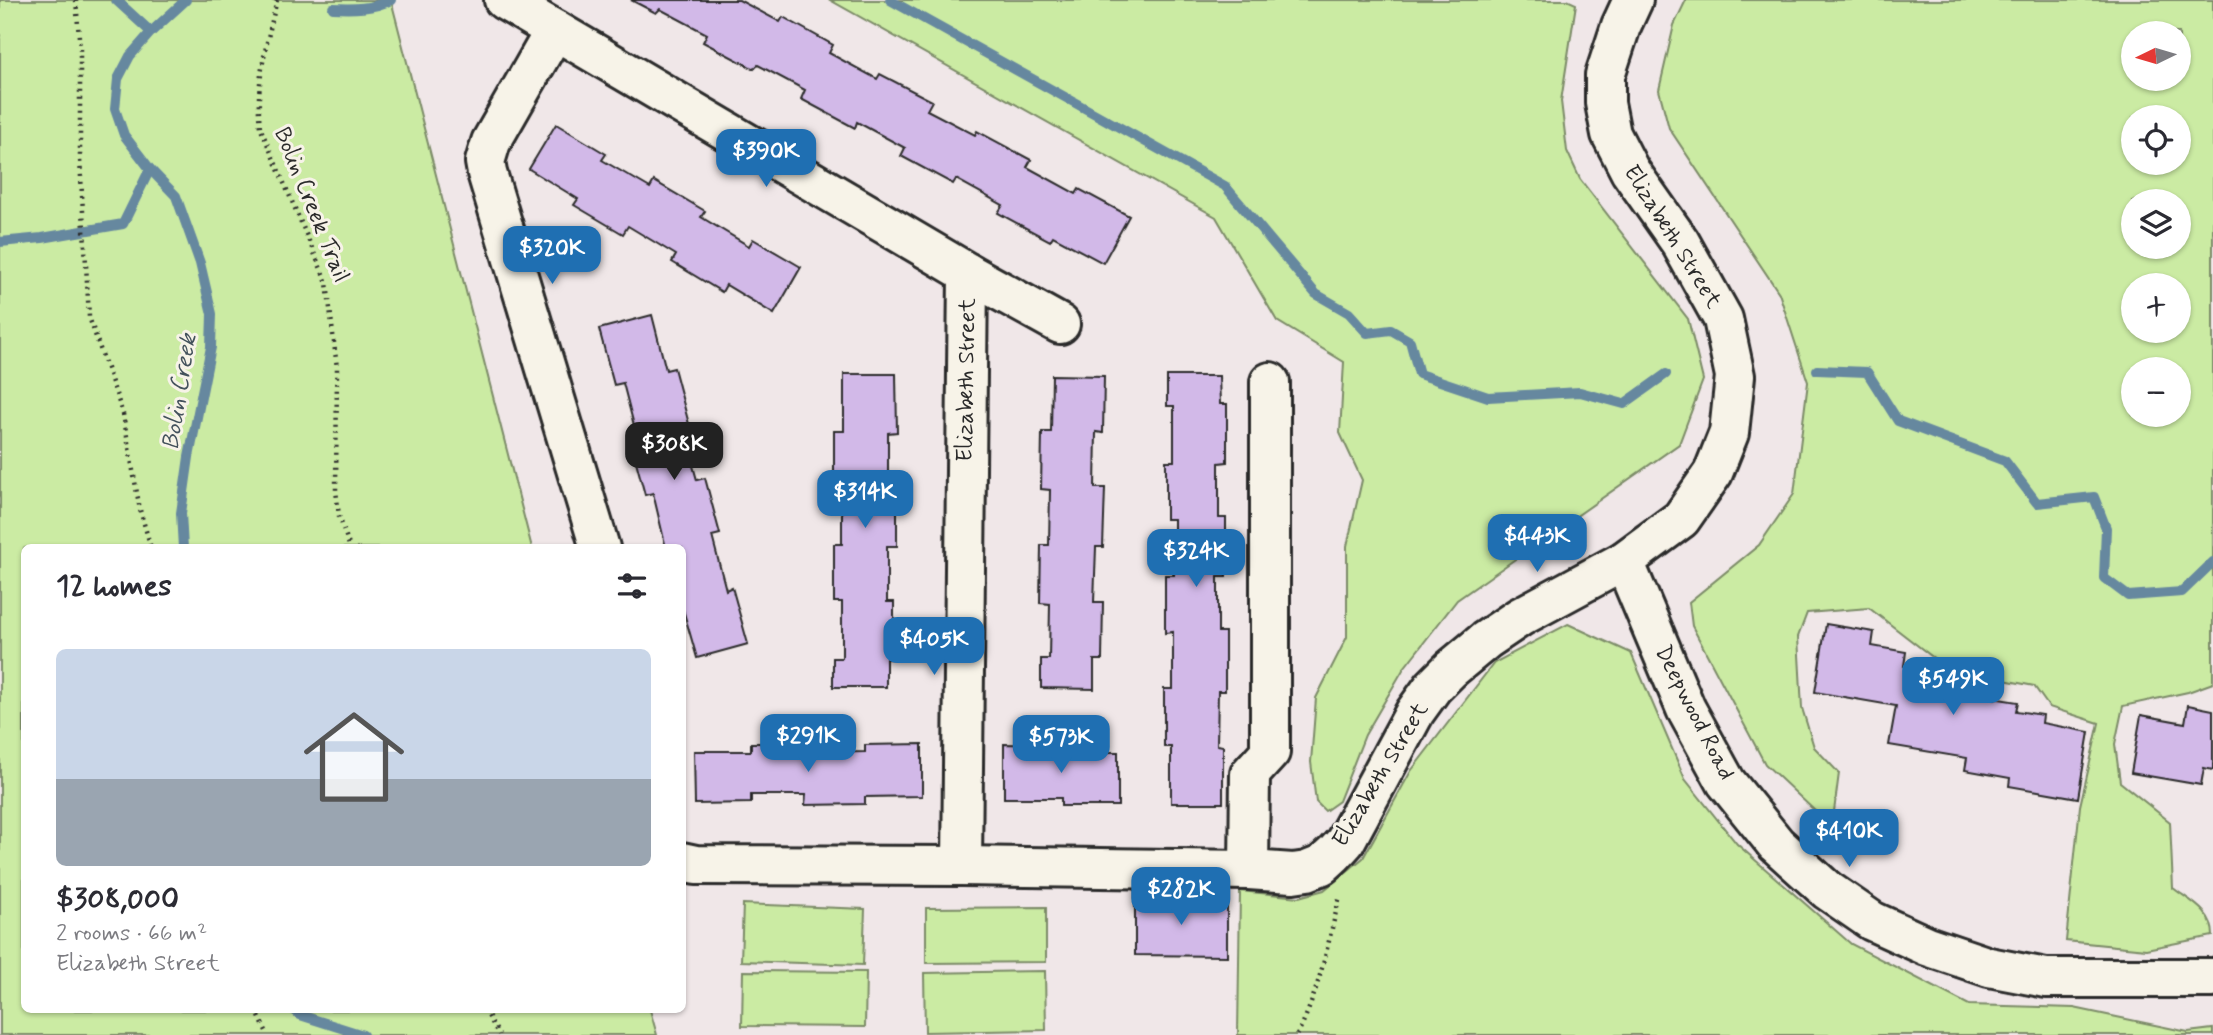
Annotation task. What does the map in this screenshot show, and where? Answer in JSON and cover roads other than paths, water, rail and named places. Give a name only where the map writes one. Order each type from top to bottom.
[{"type":"street","name":"Elizabeth Street","points":[[504,0],[968,273],[1060,324]]},
{"type":"street","name":"Elizabeth Street","points":[[686,863],[1249,870],[1293,873],[1307,871],[1322,864],[1345,842],[1415,712],[1433,687],[1486,640],[1520,617],[1624,561],[1681,519],[1713,473],[1729,433],[1735,376],[1723,319],[1680,242],[1630,171],[1611,134],[1605,103],[1605,75],[1621,26],[1633,0]]},
{"type":"street","points":[[555,30],[491,142],[485,162],[599,544]]},
{"type":"street","name":"Elizabeth Street","points":[[962,866],[968,273]]},
{"type":"street","points":[[1249,870],[1250,774],[1270,752],[1270,382]]},
{"type":"street","name":"Deepwood Road","points":[[1624,561],[1686,709],[1726,782],[1776,844],[1827,890],[1872,921],[1927,946],[1989,968],[2046,978],[2213,978]]},
{"type":"waterway","points":[[116,0],[151,32]]},
{"type":"waterway","name":"Bolin Creek","points":[[183,544],[181,513],[211,347],[212,314],[200,263],[176,196],[150,169],[124,135],[115,109],[118,79],[130,56],[151,32],[186,0]]},
{"type":"waterway","points":[[333,8],[370,7],[391,0]]},
{"type":"waterway","points":[[890,0],[1225,186],[1316,294],[1349,313],[1367,333],[1391,330],[1410,341],[1419,374],[1488,397],[1580,392],[1624,404],[1666,374]]},
{"type":"waterway","points":[[0,242],[42,238],[123,224],[150,169]]},
{"type":"waterway","points":[[1817,370],[1867,372],[1898,421],[2005,461],[2037,503],[2094,497],[2106,528],[2104,578],[2128,596],[2182,592],[2213,562]]},
{"type":"waterway","name":"Bolin Creek","points":[[298,1013],[363,1035]]}]
